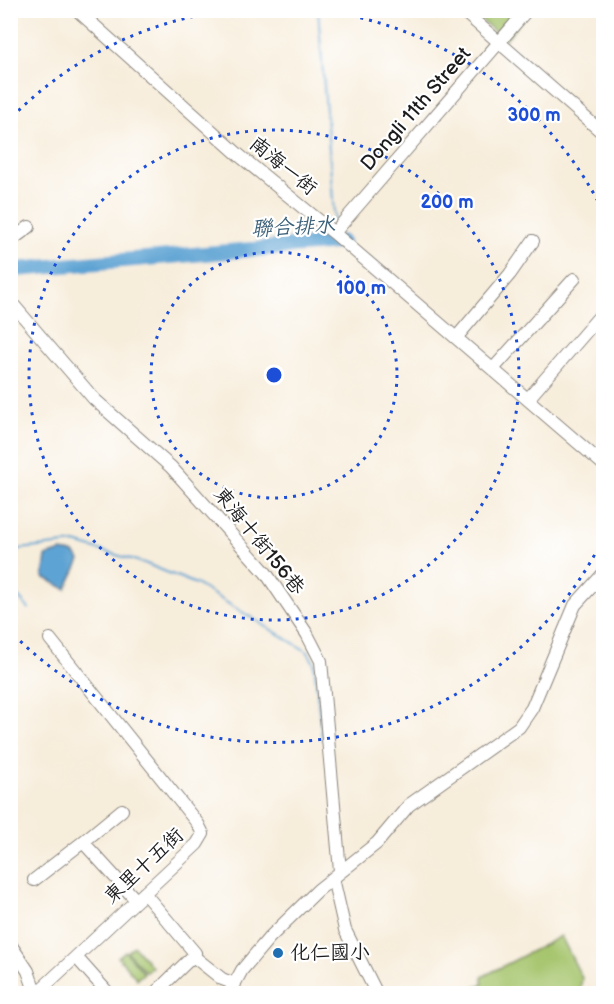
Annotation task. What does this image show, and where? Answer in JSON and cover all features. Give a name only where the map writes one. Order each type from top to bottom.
[{"type":"street","name":"南海一街","points":[[77,10],[240,156],[334,233],[603,465]]},
{"type":"street","points":[[462,10],[603,134]]},
{"type":"street","name":"Dongli 11th Street","points":[[334,233],[527,10]]},
{"type":"street","points":[[10,241],[29,227]]},
{"type":"street","points":[[456,338],[510,274],[533,241]]},
{"type":"street","points":[[493,369],[574,279]]},
{"type":"street","name":"東海十街156巷","points":[[10,301],[94,399],[171,467],[203,502],[266,573],[307,634],[321,661],[337,874],[345,930],[377,993]]},
{"type":"street","points":[[528,399],[603,311]]},
{"type":"street","points":[[193,956],[232,989],[242,970],[269,938],[337,874],[358,860],[376,843],[409,805],[519,727],[532,708],[575,605],[603,573]]},
{"type":"street","name":"東里十五街","points":[[36,993],[197,844],[203,834],[50,639]]},
{"type":"street","points":[[34,880],[122,810]]},
{"type":"street","points":[[83,842],[195,953],[154,993]]},
{"type":"street","points":[[10,944],[28,971],[36,993]]},
{"type":"street","points":[[76,957],[110,993]]},
{"type":"green space","points":[[470,11],[529,11],[505,40]]},
{"type":"green space","points":[[561,936],[582,978],[580,993],[463,993],[483,984],[482,977]]},
{"type":"green space","points":[[134,946],[152,967],[146,972],[127,952]]},
{"type":"green space","points":[[125,951],[144,973],[137,979],[118,957]]},
{"type":"water","points":[[61,551],[74,553],[80,560],[66,589],[43,577],[46,556]]},
{"type":"waterway","points":[[318,10],[335,226]]},
{"type":"waterway","name":"聯合排水","points":[[10,270],[342,242]]},
{"type":"waterway","points":[[10,550],[75,543],[144,563],[196,584],[308,652],[314,663],[322,739]]},
{"type":"waterway","points":[[10,588],[29,609]]},
{"type":"place","name":"化仁國小","points":[[278,953]]}]
